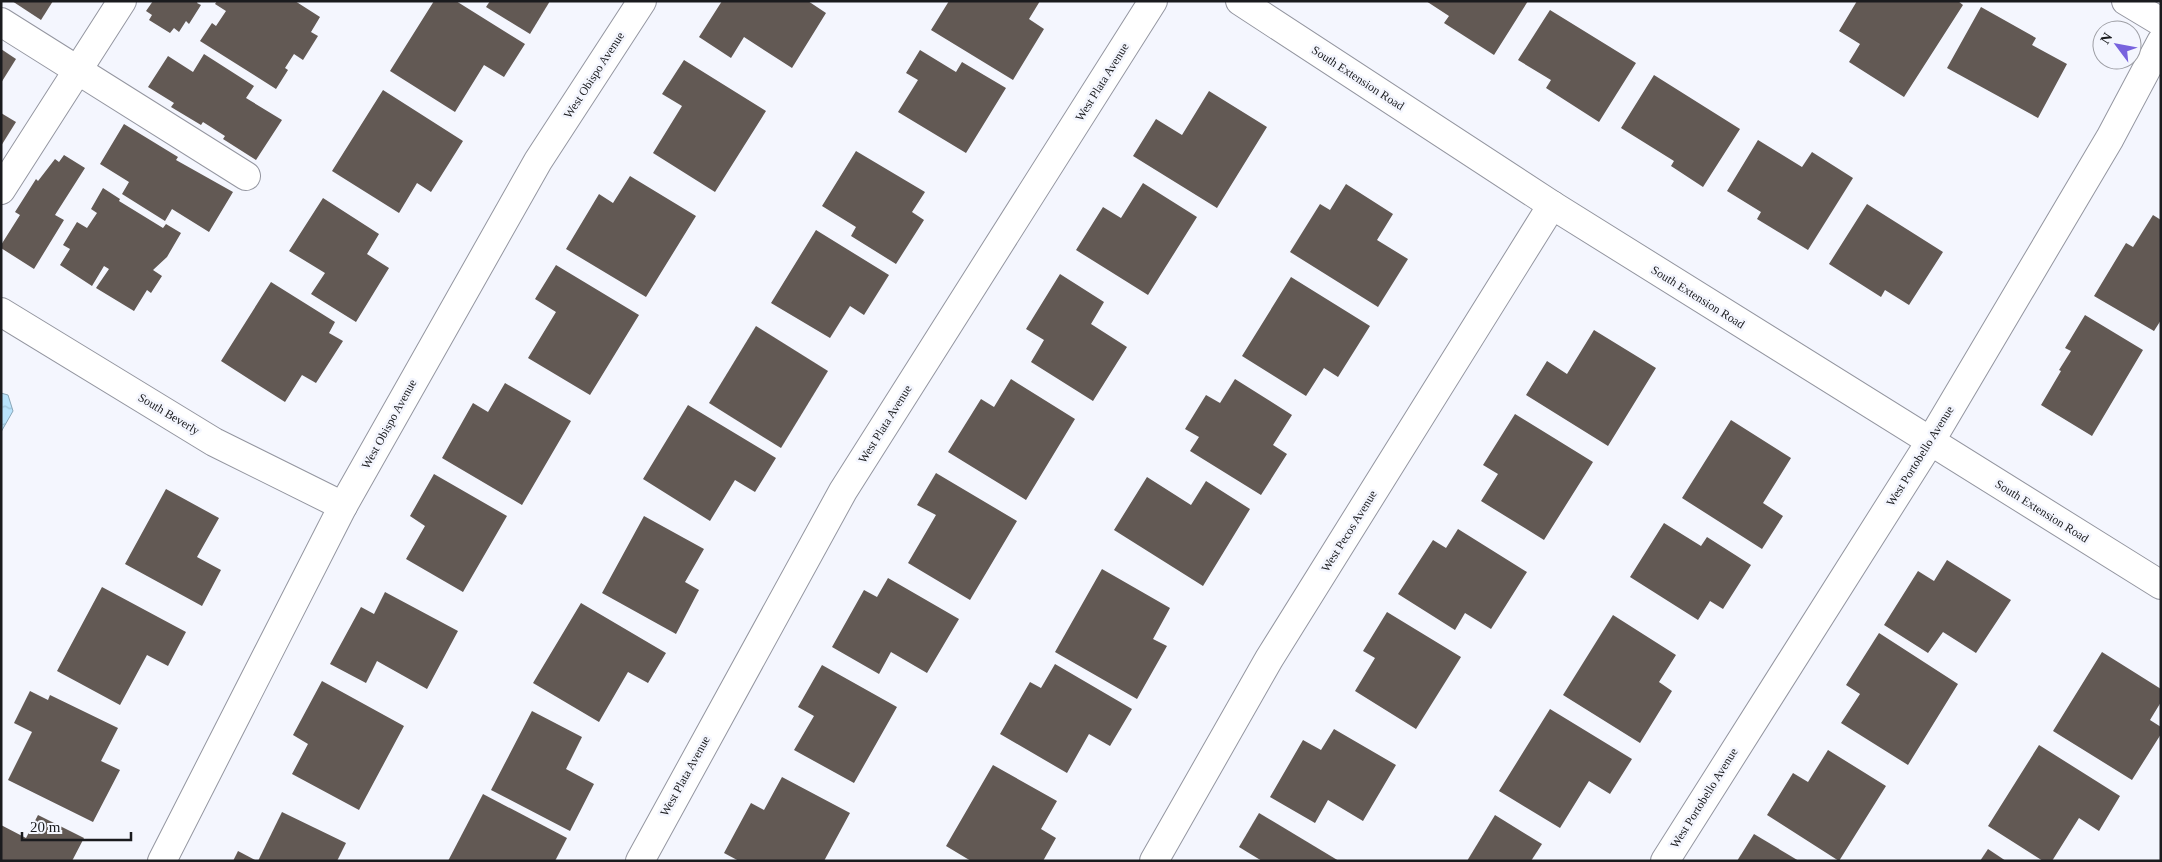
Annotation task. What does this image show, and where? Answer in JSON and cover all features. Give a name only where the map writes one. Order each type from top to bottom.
[{"type":"street","points":[[1,190],[122,1]]},
{"type":"street","name":"West Obispo Avenue","points":[[162,861],[343,506],[538,161],[642,1]]},
{"type":"street","name":"West Plata Avenue","points":[[640,861],[843,490],[1153,1]]},
{"type":"street","name":"South Extension Road","points":[[1240,1],[1552,205],[2161,585]]},
{"type":"street","points":[[2126,1],[2161,22]]},
{"type":"street","points":[[1,22],[246,176]]},
{"type":"street","name":"West Portobello Avenue","points":[[1665,861],[1930,442],[2110,138],[2161,42]]},
{"type":"street","name":"West Pecos Avenue","points":[[1154,861],[1269,659],[1552,205]]},
{"type":"street","name":"South Beverly","points":[[1,312],[214,442],[343,506]]},
{"type":"water","points":[[1,393],[8,395],[13,411],[1,432]]},
{"type":"building","points":[[12,1],[53,1],[41,20]]},
{"type":"building","points":[[153,1],[198,1],[197,3],[201,5],[189,24],[186,21],[179,32],[174,28],[170,33],[149,20],[152,15],[146,11]]},
{"type":"building","points":[[217,1],[295,1],[320,17],[311,32],[318,36],[303,60],[294,54],[285,68],[288,70],[276,89],[200,41],[212,23],[216,26],[226,11],[215,4]]},
{"type":"building","points":[[434,1],[456,1],[525,44],[504,77],[484,65],[455,112],[390,71]]},
{"type":"building","points":[[490,1],[550,1],[530,34],[486,7]]},
{"type":"building","points":[[722,1],[808,1],[826,13],[792,68],[744,37],[731,58],[699,37]]},
{"type":"building","points":[[949,1],[1040,1],[1029,19],[1044,29],[1013,80],[931,30]]},
{"type":"building","points":[[1426,1],[1528,1],[1494,55],[1444,23],[1449,16]]},
{"type":"building","points":[[1857,1],[1958,1],[1963,5],[1904,97],[1849,62],[1860,44],[1839,31]]},
{"type":"building","points":[[1981,7],[2036,38],[2032,45],[2067,64],[2038,118],[1947,68]]},
{"type":"building","points":[[1550,10],[1636,63],[1599,122],[1546,88],[1551,80],[1518,60]]},
{"type":"building","points":[[1,49],[16,59],[1,83]]},
{"type":"building","points":[[920,50],[956,72],[962,62],[1006,88],[966,153],[898,112],[918,80],[906,73]]},
{"type":"building","points":[[204,54],[254,86],[246,98],[282,120],[256,160],[223,139],[225,136],[203,122],[201,125],[171,107],[174,103],[148,87],[168,56],[193,72]]},
{"type":"building","points":[[684,60],[766,111],[715,192],[653,153],[682,106],[662,94]]},
{"type":"building","points":[[1654,75],[1740,129],[1703,187],[1671,166],[1674,161],[1621,128]]},
{"type":"building","points":[[383,90],[463,141],[431,192],[417,183],[399,213],[332,171]]},
{"type":"building","points":[[1209,91],[1267,127],[1217,208],[1133,156],[1156,119],[1182,135]]},
{"type":"building","points":[[1,113],[16,122],[1,146]]},
{"type":"building","points":[[124,124],[178,157],[176,160],[233,192],[209,232],[172,209],[165,221],[122,194],[129,182],[100,164]]},
{"type":"building","points":[[1758,140],[1802,167],[1812,152],[1853,178],[1808,250],[1757,219],[1761,212],[1727,191]]},
{"type":"building","points":[[856,151],[925,192],[912,212],[924,220],[896,264],[851,236],[856,227],[822,206]]},
{"type":"building","points":[[64,155],[85,168],[55,215],[64,220],[34,269],[1,248],[1,245],[20,215],[15,212],[36,179],[38,181],[55,159],[59,162]]},
{"type":"building","points":[[630,176],[696,216],[646,297],[566,249],[599,194],[613,203]]},
{"type":"building","points":[[1143,183],[1197,217],[1148,295],[1076,250],[1103,207],[1121,218]]},
{"type":"building","points":[[1346,184],[1393,214],[1377,240],[1408,259],[1378,307],[1290,252],[1320,204],[1330,210]]},
{"type":"building","points":[[103,188],[120,199],[119,201],[163,228],[166,224],[181,233],[167,257],[153,270],[162,276],[151,293],[147,290],[134,311],[96,288],[109,269],[104,266],[92,286],[60,265],[70,249],[63,245],[77,222],[87,228],[97,213],[91,209]]},
{"type":"building","points":[[323,198],[379,234],[367,254],[389,268],[356,322],[311,294],[325,273],[289,251]]},
{"type":"building","points":[[1867,204],[1943,252],[1909,305],[1885,290],[1881,297],[1829,264]]},
{"type":"building","points":[[2153,215],[2161,220],[2161,320],[2154,331],[2094,296],[2126,243],[2133,247]]},
{"type":"building","points":[[816,230],[889,275],[864,315],[850,306],[830,338],[771,303]]},
{"type":"building","points":[[556,265],[639,315],[590,395],[528,358],[556,312],[535,299]]},
{"type":"building","points":[[1060,274],[1104,302],[1091,324],[1127,347],[1093,401],[1031,362],[1044,340],[1026,329]]},
{"type":"building","points":[[1291,277],[1370,326],[1338,377],[1324,368],[1306,396],[1242,356]]},
{"type":"building","points":[[271,282],[335,322],[329,333],[343,341],[316,383],[302,375],[285,402],[221,361]]},
{"type":"building","points":[[2085,315],[2143,350],[2092,436],[2041,405],[2071,351],[2065,348]]},
{"type":"building","points":[[756,326],[828,371],[781,448],[709,403]]},
{"type":"building","points":[[1594,330],[1656,368],[1608,446],[1526,395],[1547,361],[1567,374]]},
{"type":"building","points":[[1011,379],[1075,419],[1026,500],[948,452],[981,399],[994,407]]},
{"type":"building","points":[[1235,379],[1292,415],[1273,445],[1287,454],[1261,495],[1190,451],[1199,437],[1185,429],[1206,395],[1220,403]]},
{"type":"building","points":[[505,383],[571,421],[522,505],[442,458],[473,403],[488,412]]},
{"type":"building","points":[[688,405],[776,458],[755,492],[735,480],[710,521],[643,479]]},
{"type":"building","points":[[1515,414],[1593,462],[1544,540],[1481,501],[1498,474],[1483,465]]},
{"type":"building","points":[[1731,420],[1791,458],[1763,503],[1783,516],[1762,549],[1682,498]]},
{"type":"building","points":[[936,473],[1017,521],[970,600],[908,563],[936,515],[917,505]]},
{"type":"building","points":[[434,474],[507,516],[463,592],[406,559],[425,526],[410,516]]},
{"type":"building","points":[[1147,477],[1191,505],[1206,481],[1250,509],[1203,586],[1114,530]]},
{"type":"building","points":[[166,489],[219,518],[197,557],[221,570],[202,606],[125,564]]},
{"type":"building","points":[[644,516],[704,549],[685,582],[699,590],[676,634],[602,593]]},
{"type":"building","points":[[1664,523],[1701,546],[1707,537],[1751,565],[1723,609],[1710,601],[1698,620],[1630,577]]},
{"type":"building","points":[[1458,529],[1527,572],[1491,629],[1465,613],[1455,630],[1398,594],[1433,540],[1446,548]]},
{"type":"building","points":[[1947,560],[2011,600],[1976,653],[1943,632],[1928,653],[1884,625],[1918,571],[1934,581]]},
{"type":"building","points":[[1102,569],[1170,608],[1153,639],[1167,646],[1137,699],[1055,652]]},
{"type":"building","points":[[888,578],[959,619],[927,673],[891,652],[879,674],[832,647],[864,590],[877,597]]},
{"type":"building","points":[[102,587],[186,632],[168,666],[147,655],[120,705],[57,671]]},
{"type":"building","points":[[385,592],[458,631],[427,689],[377,661],[366,683],[330,664],[361,607],[374,614]]},
{"type":"building","points":[[581,603],[666,653],[648,683],[628,672],[599,722],[533,683]]},
{"type":"building","points":[[1387,612],[1461,657],[1416,729],[1355,691],[1375,658],[1363,651]]},
{"type":"building","points":[[1613,615],[1676,655],[1659,682],[1672,691],[1640,743],[1563,695]]},
{"type":"building","points":[[1879,633],[1958,684],[1908,765],[1841,723],[1860,694],[1846,685]]},
{"type":"building","points":[[2102,652],[2161,689],[2161,702],[2150,720],[2161,727],[2161,734],[2132,780],[2053,731]]},
{"type":"building","points":[[1055,664],[1132,709],[1110,746],[1089,734],[1067,773],[1000,734],[1030,682],[1041,688]]},
{"type":"building","points":[[822,665],[897,707],[854,783],[794,750],[814,716],[798,707]]},
{"type":"building","points":[[322,681],[404,726],[359,810],[292,774],[308,744],[293,735]]},
{"type":"building","points":[[30,691],[48,700],[50,695],[118,728],[101,761],[120,770],[93,822],[8,780],[32,732],[14,723]]},
{"type":"building","points":[[1550,709],[1632,759],[1610,794],[1589,781],[1560,828],[1499,791]]},
{"type":"building","points":[[532,711],[582,737],[566,769],[594,784],[570,831],[491,790]]},
{"type":"building","points":[[1334,729],[1396,765],[1363,821],[1328,800],[1315,823],[1270,797],[1303,740],[1321,750]]},
{"type":"building","points":[[2039,745],[2120,796],[2099,831],[2079,818],[2052,861],[2043,861],[1988,826]]},
{"type":"building","points":[[1828,750],[1886,786],[1839,861],[1767,815],[1793,773],[1808,782]]},
{"type":"building","points":[[993,765],[1057,801],[1041,829],[1056,838],[1043,861],[971,861],[946,846]]},
{"type":"building","points":[[782,777],[850,813],[824,861],[739,861],[724,853],[751,803],[764,810]]},
{"type":"building","points":[[483,794],[567,838],[555,861],[448,861]]},
{"type":"building","points":[[282,812],[346,843],[337,861],[258,861]]},
{"type":"building","points":[[1259,813],[1339,861],[1262,861],[1239,847]]},
{"type":"building","points":[[38,815],[84,838],[72,861],[1,861],[1,825],[26,838]]},
{"type":"building","points":[[1495,815],[1542,844],[1531,861],[1467,861]]},
{"type":"building","points":[[1754,834],[1799,861],[1737,861]]},
{"type":"building","points":[[1988,849],[2006,861],[1980,861]]},
{"type":"building","points":[[238,851],[257,861],[233,861]]}]
